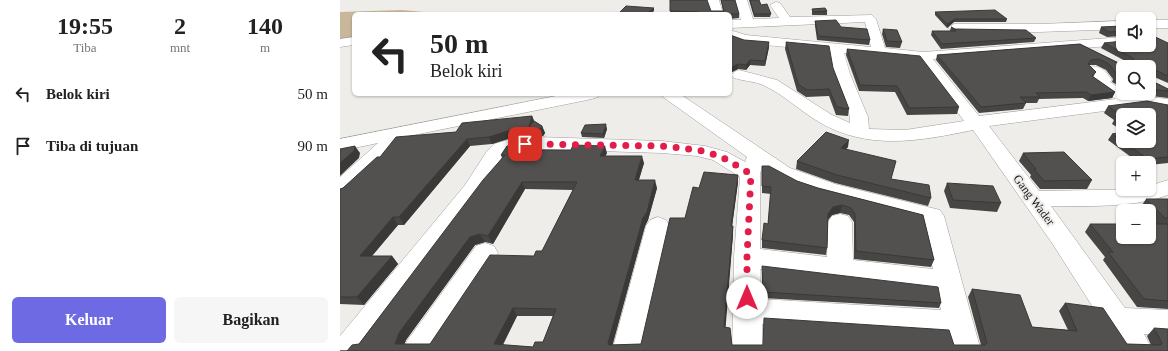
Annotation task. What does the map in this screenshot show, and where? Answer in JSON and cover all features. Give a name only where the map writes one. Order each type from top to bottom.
[{"type":"street","points":[[713,0],[716,12]]},
{"type":"street","points":[[741,0],[748,23]]},
{"type":"street","points":[[776,6],[787,21]]},
{"type":"street","points":[[732,24],[868,18],[870,19],[879,53]]},
{"type":"street","points":[[1156,24],[1168,24]]},
{"type":"street","points":[[954,28],[1039,28],[1116,25]]},
{"type":"street","points":[[1039,28],[1050,45]]},
{"type":"street","points":[[732,35],[744,40],[923,56],[1050,45],[1116,41]]},
{"type":"street","points":[[340,43],[352,41]]},
{"type":"street","points":[[1079,43],[1105,57]]},
{"type":"street","points":[[836,49],[842,74],[859,117],[860,133]]},
{"type":"street","name":"Gang Wader","points":[[923,56],[976,123],[1061,237],[1138,351]]},
{"type":"street","points":[[1093,70],[1100,74],[1104,80],[1099,82],[1133,103]]},
{"type":"street","points":[[739,75],[770,83],[791,97],[842,126],[860,133],[877,136],[905,136],[976,123],[1133,103],[1166,96]]},
{"type":"street","points":[[340,146],[392,133],[582,96]]},
{"type":"street","points":[[671,96],[754,164]]},
{"type":"street","points":[[340,189],[384,148],[392,133]]},
{"type":"street","points":[[347,351],[473,190],[494,154],[502,148],[514,144],[536,143],[698,150],[754,164],[829,190],[930,215],[949,282],[962,338],[747,311]]},
{"type":"street","points":[[747,351],[747,257],[754,164]]},
{"type":"street","points":[[1033,199],[1142,195],[1160,192],[1168,187]]},
{"type":"street","points":[[840,222],[840,269]]},
{"type":"street","points":[[627,351],[658,226]]},
{"type":"street","points":[[418,351],[485,253]]},
{"type":"street","points":[[747,257],[949,282]]},
{"type":"street","points":[[1118,320],[1168,323]]},
{"type":"shaded area","points":[[402,10],[424,12],[352,12],[352,39],[340,41],[340,12]]},
{"type":"building","points":[[670,0],[707,0],[711,11],[724,11],[721,0],[735,0],[739,14],[732,14],[732,12],[670,11]]},
{"type":"building","points":[[750,0],[759,0],[761,5],[767,4],[771,14],[754,14]]},
{"type":"building","points":[[626,6],[654,8],[649,12],[620,12]]},
{"type":"building","points":[[825,8],[827,11],[813,12],[812,9]]},
{"type":"building","points":[[995,10],[1007,19],[955,19],[947,24],[935,12]]},
{"type":"building","points":[[836,20],[841,27],[867,29],[870,40],[818,36],[815,21]]},
{"type":"building","points":[[1116,26],[1116,32],[1109,32],[1101,27]]},
{"type":"building","points":[[951,27],[955,29],[1026,30],[1036,38],[942,44],[932,31],[956,31]]},
{"type":"building","points":[[883,29],[897,30],[902,42],[887,41]]},
{"type":"building","points":[[732,36],[744,40],[769,42],[765,61],[750,60],[746,65],[738,64],[732,67]]},
{"type":"building","points":[[1156,37],[1168,43],[1168,76],[1156,70],[1156,60],[1134,60],[1121,52],[1156,52]]},
{"type":"building","points":[[786,42],[829,46],[833,68],[849,109],[837,107],[829,89],[807,90],[798,84]]},
{"type":"building","points":[[1116,42],[1116,49],[1104,43]]},
{"type":"building","points":[[1080,44],[1116,62],[1116,73],[1109,64],[1099,59],[1091,60],[1088,64],[1096,72],[1092,76],[1115,92],[1091,95],[1086,92],[1036,93],[1040,97],[1020,97],[1026,103],[981,107],[937,55]]},
{"type":"building","points":[[847,49],[920,56],[959,107],[909,108],[897,86],[860,85]]},
{"type":"building","points":[[1156,83],[1168,89],[1168,91],[1156,90]]},
{"type":"building","points":[[1147,101],[1168,105],[1168,157],[1156,158],[1156,156],[1144,156],[1132,148],[1156,148],[1156,108],[1116,108],[1116,112],[1108,106]]},
{"type":"building","points":[[532,116],[529,127],[534,121],[542,126],[541,129],[511,130],[489,137],[467,139],[399,217],[393,217],[360,256],[392,256],[357,297],[340,297],[340,189],[343,188],[377,157],[380,157],[396,137],[456,132],[462,123]]},
{"type":"building","points":[[606,124],[603,134],[581,133],[585,125]]},
{"type":"building","points":[[826,132],[849,140],[841,148],[896,161],[891,179],[929,185],[931,198],[837,175],[797,161]]},
{"type":"building","points":[[531,143],[527,150],[571,150],[573,145],[605,146],[600,156],[642,156],[635,180],[655,180],[608,343],[609,345],[641,344],[670,218],[685,218],[693,187],[699,188],[704,172],[738,175],[731,226],[733,226],[724,327],[730,328],[732,345],[763,345],[764,318],[949,330],[954,345],[985,345],[987,343],[972,289],[1020,295],[1032,327],[1077,331],[1065,303],[1103,308],[1127,344],[1161,345],[1162,343],[1154,328],[1168,329],[1168,351],[347,351],[352,345],[359,344],[483,180],[505,155],[501,155],[507,146]],"holes":[[[522,182],[577,182],[542,251],[536,251],[534,256],[490,255],[430,344],[395,344],[399,333],[470,237],[480,234],[488,236]],[[513,308],[556,309],[543,342],[535,342],[533,347],[494,344]]]},
{"type":"building","points":[[355,146],[354,151],[340,163],[340,149]]},
{"type":"building","points":[[1064,152],[1092,180],[1044,181],[1023,153]]},
{"type":"building","points":[[762,166],[769,166],[797,181],[818,188],[923,215],[934,260],[856,251],[855,214],[851,208],[842,205],[833,207],[828,214],[827,248],[762,240],[764,223],[768,224],[771,187],[762,186]]},
{"type":"building","points":[[947,183],[993,186],[1001,203],[953,200]]},
{"type":"building","points":[[1146,199],[1168,199],[1168,218],[1165,218],[1156,209],[1156,204],[1151,204]]},
{"type":"building","points":[[1090,224],[1116,224],[1116,244],[1156,244],[1156,224],[1168,224],[1168,301],[1144,299],[1108,252],[1113,252]]},
{"type":"building","points":[[762,266],[938,287],[941,303],[763,292]]},
{"type":"route","points":[[525,144],[577,143],[662,146],[698,150],[720,156],[751,174],[747,257],[747,298]]}]
